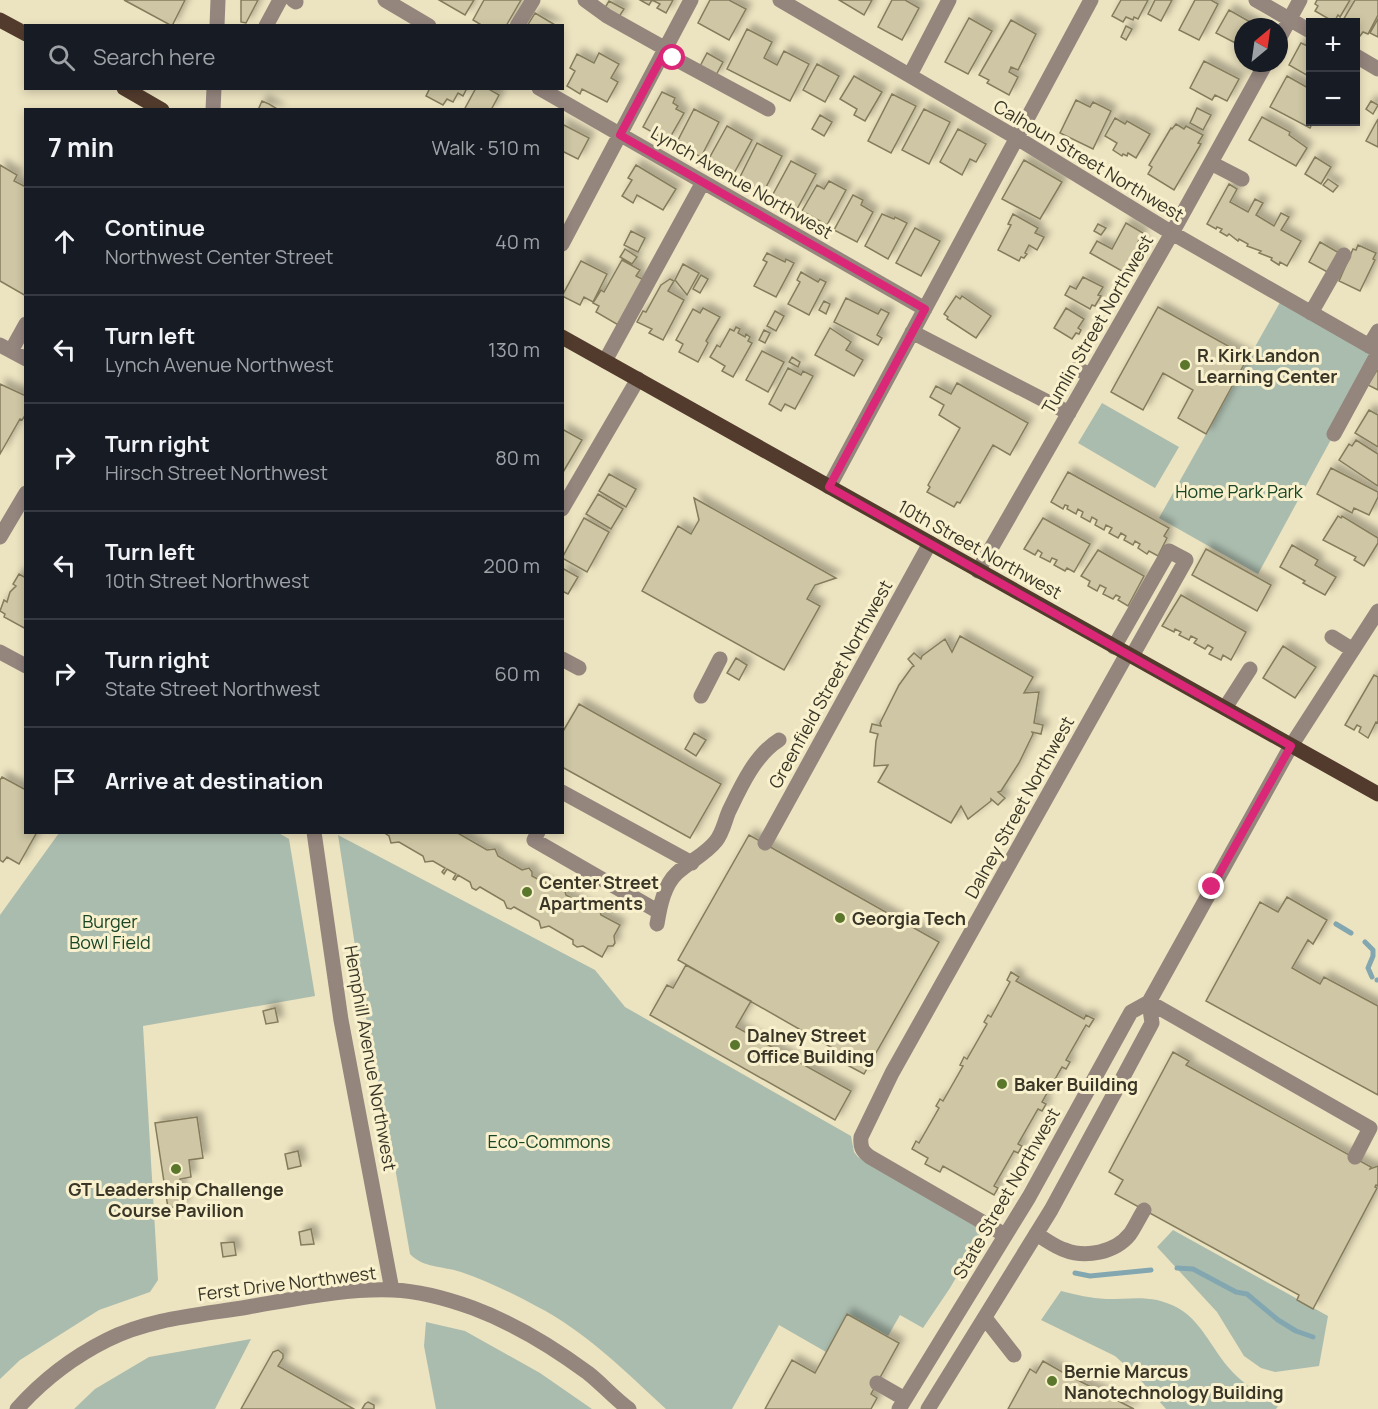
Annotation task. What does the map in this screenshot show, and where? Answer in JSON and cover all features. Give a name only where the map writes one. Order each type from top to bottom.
[{"type":"main road","points":[[0,20],[24,33]]},
{"type":"main road","points":[[127,90],[159,108]]},
{"type":"main road","name":"10th Street Northwest","points":[[564,338],[1378,794]]},
{"type":"street","points":[[217,24],[218,0]]},
{"type":"street","points":[[267,24],[280,0]]},
{"type":"street","points":[[385,0],[426,24]]},
{"type":"street","points":[[518,24],[533,0]]},
{"type":"street","points":[[585,0],[665,51],[768,109]]},
{"type":"street","points":[[564,240],[691,0]]},
{"type":"street","name":"Calhoun Street Northwest","points":[[780,0],[1017,138],[1172,233],[1375,350]]},
{"type":"street","points":[[909,75],[949,0]]},
{"type":"street","points":[[829,487],[1091,0]]},
{"type":"street","points":[[1256,0],[1306,28]]},
{"type":"street","points":[[1288,23],[1300,0]]},
{"type":"street","points":[[1360,58],[1378,69]]},
{"type":"street","name":"Tumlin Street Northwest","points":[[978,571],[1069,413],[1084,372],[1172,233],[1261,72]]},
{"type":"street","points":[[213,108],[214,90]]},
{"type":"street","name":"Lynch Avenue Northwest","points":[[542,90],[925,309]]},
{"type":"street","points":[[1210,163],[1242,179]]},
{"type":"street","points":[[605,361],[703,182]]},
{"type":"street","points":[[1311,313],[1344,255]]},
{"type":"street","points":[[24,326],[6,348],[24,358]]},
{"type":"street","points":[[912,332],[1069,413]]},
{"type":"street","points":[[1335,434],[1375,350],[1378,332]]},
{"type":"street","points":[[564,506],[638,380]]},
{"type":"street","points":[[0,537],[24,496]]},
{"type":"street","name":"Greenfield Street Northwest","points":[[765,843],[930,543]]},
{"type":"street","points":[[1169,551],[1186,560],[1124,652],[1169,551]]},
{"type":"street","name":"State Street Northwest","points":[[902,1404],[1029,1197],[1131,1012],[1149,1002],[1291,746],[1353,650],[1372,633],[1378,611]]},
{"type":"street","points":[[1332,637],[1353,650]]},
{"type":"street","points":[[0,652],[24,665]]},
{"type":"street","name":"Dalney Street Northwest","points":[[1005,1235],[870,1157],[863,1152],[860,1144],[861,1137],[892,1073],[1124,652]]},
{"type":"street","points":[[701,696],[720,659]]},
{"type":"street","points":[[564,660],[579,668]]},
{"type":"street","points":[[1225,708],[1250,669]]},
{"type":"street","points":[[537,834],[534,840],[658,918],[660,902],[676,874],[718,839],[728,812],[744,781],[768,747],[779,740]]},
{"type":"street","points":[[564,793],[692,863]]},
{"type":"street","name":"Hemphill Avenue Northwest","points":[[314,834],[341,1020],[393,1290]]},
{"type":"street","points":[[1149,1002],[1371,1128],[1355,1157]]},
{"type":"street","name":"State Street Northwest","points":[[928,1409],[1036,1234],[1152,1023],[1149,1002]]},
{"type":"street","points":[[1036,1234],[1064,1250],[1085,1255],[1105,1250],[1121,1242],[1129,1235],[1144,1210]]},
{"type":"street","name":"Ferst Drive Northwest","points":[[17,1409],[66,1364],[107,1340],[132,1330],[176,1318],[364,1290],[393,1290],[442,1299],[474,1308],[534,1338],[580,1368],[629,1409]]},
{"type":"street","points":[[985,1317],[1014,1355]]},
{"type":"street","points":[[877,1383],[902,1404]]},
{"type":"green space","name":"Home Park Park","points":[[1283,297],[1378,353],[1258,574],[1159,518]]},
{"type":"green space","points":[[1102,403],[1179,447],[1155,488],[1078,443]]},
{"type":"green space","name":"Burger Bowl Field","points":[[58,834],[280,834],[289,839],[315,996],[143,1026],[158,1280],[150,1292],[99,1310],[20,1360],[0,1379],[0,915]]},
{"type":"green space","name":"Eco-Commons","points":[[338,835],[595,970],[625,1007],[851,1136],[854,1152],[858,1157],[985,1228],[950,1288],[923,1328],[900,1315],[888,1336],[847,1314],[826,1352],[779,1325],[732,1409],[666,1409],[604,1353],[554,1316],[480,1279],[415,1259],[410,1254],[383,1098],[374,1069]]},
{"type":"green space","points":[[1173,1230],[1328,1316],[1319,1366],[1275,1372],[1261,1368],[1244,1356],[1217,1312],[1157,1247]]},
{"type":"green space","points":[[1061,1291],[1100,1299],[1151,1299],[1178,1308],[1199,1327],[1233,1373],[1264,1398],[1278,1406],[1276,1409],[1166,1409],[1136,1375],[1115,1356],[1041,1320]]},
{"type":"green space","points":[[426,1322],[465,1331],[540,1373],[592,1409],[436,1409],[424,1346]]},
{"type":"green space","points":[[251,1339],[215,1409],[74,1409],[95,1389],[149,1357]]},
{"type":"building","points":[[124,0],[185,0],[173,24],[168,24]]},
{"type":"building","points":[[241,0],[258,0],[246,23],[241,22]]},
{"type":"building","points":[[439,0],[474,0],[465,15]]},
{"type":"building","points":[[484,0],[521,0],[507,24],[480,24],[473,20]]},
{"type":"building","points":[[640,0],[652,0],[649,5]]},
{"type":"building","points":[[652,0],[673,0],[666,13],[657,8],[660,4]]},
{"type":"building","points":[[710,0],[729,0],[746,9],[729,40],[698,23]]},
{"type":"building","points":[[839,0],[872,0],[864,15]]},
{"type":"building","points":[[892,0],[905,0],[919,8],[902,40],[878,27]]},
{"type":"building","points":[[1121,0],[1148,0],[1138,19],[1134,17],[1133,20],[1126,17],[1123,22],[1112,16]]},
{"type":"building","points":[[1155,0],[1172,0],[1161,21],[1148,14]]},
{"type":"building","points":[[1195,0],[1211,0],[1218,4],[1199,40],[1179,30]]},
{"type":"building","points":[[1317,0],[1350,0],[1340,17],[1338,15],[1336,18],[1327,18],[1315,11],[1318,6],[1315,4]]},
{"type":"building","points":[[1355,0],[1378,0],[1378,15],[1368,34],[1363,32],[1360,36],[1360,18],[1344,18]]},
{"type":"building","points":[[609,1],[624,9],[617,20],[603,11]]},
{"type":"building","points":[[1229,10],[1243,18],[1234,18],[1234,42],[1216,33]]},
{"type":"building","points":[[535,13],[554,24],[528,24]]},
{"type":"building","points":[[969,18],[992,31],[968,74],[945,62]]},
{"type":"building","points":[[1378,19],[1378,37],[1370,33]]},
{"type":"building","points":[[1011,20],[1036,34],[1018,70],[1011,67],[1009,72],[1018,77],[1009,95],[987,83],[989,80],[979,75]]},
{"type":"building","points":[[1126,26],[1132,29],[1126,40],[1121,37]]},
{"type":"building","points":[[747,29],[772,42],[764,58],[777,65],[784,51],[809,64],[790,101],[727,69]]},
{"type":"building","points":[[1301,43],[1306,45],[1306,75],[1289,65]]},
{"type":"building","points":[[599,53],[619,64],[611,78],[618,82],[607,102],[582,89],[580,94],[567,86],[575,71],[570,68],[577,54],[594,63]]},
{"type":"building","points":[[707,53],[723,62],[715,77],[699,68]]},
{"type":"building","points":[[1204,61],[1239,79],[1227,101],[1215,95],[1212,100],[1190,88]]},
{"type":"building","points":[[817,64],[839,76],[825,102],[803,90]]},
{"type":"building","points":[[854,76],[882,92],[865,121],[854,115],[857,109],[840,99]]},
{"type":"building","points":[[1287,76],[1306,87],[1306,126],[1270,107]]},
{"type":"building","points":[[429,90],[466,90],[463,96],[458,93],[453,102],[447,99],[443,105],[426,96]]},
{"type":"building","points":[[475,90],[490,90],[499,95],[492,108],[465,108]]},
{"type":"building","points":[[662,92],[675,98],[673,103],[678,106],[676,109],[684,113],[668,141],[643,127]]},
{"type":"building","points":[[892,94],[916,106],[891,153],[868,141]]},
{"type":"building","points":[[1076,100],[1090,107],[1093,102],[1111,111],[1093,149],[1060,133]]},
{"type":"building","points":[[262,101],[276,108],[259,108]]},
{"type":"building","points":[[1371,101],[1378,105],[1373,114],[1366,109]]},
{"type":"building","points":[[1197,108],[1211,115],[1203,130],[1190,123]]},
{"type":"building","points":[[694,109],[719,122],[701,157],[676,144]]},
{"type":"building","points":[[924,109],[950,122],[929,164],[902,150]]},
{"type":"building","points":[[820,115],[832,122],[824,136],[812,129]]},
{"type":"building","points":[[1262,117],[1290,132],[1289,135],[1307,148],[1296,166],[1249,140]]},
{"type":"building","points":[[1115,118],[1125,124],[1127,121],[1150,134],[1136,158],[1128,153],[1127,156],[1123,154],[1122,156],[1113,150],[1117,143],[1105,136]]},
{"type":"building","points":[[1378,119],[1378,147],[1366,141]]},
{"type":"building","points":[[1176,124],[1184,129],[1186,126],[1203,135],[1198,143],[1201,144],[1174,190],[1148,174],[1152,167],[1149,165],[1171,128]]},
{"type":"building","points":[[564,125],[589,138],[578,159],[564,152]]},
{"type":"building","points":[[727,126],[752,140],[733,175],[724,171],[723,174],[706,164]]},
{"type":"building","points":[[958,129],[986,144],[976,162],[970,159],[962,175],[940,162]]},
{"type":"building","points":[[757,143],[782,156],[763,193],[738,181]]},
{"type":"building","points":[[1315,157],[1331,167],[1321,184],[1305,174]]},
{"type":"building","points":[[1024,160],[1062,182],[1040,219],[1002,199]]},
{"type":"building","points":[[791,161],[816,174],[797,209],[772,196]]},
{"type":"building","points":[[0,165],[17,175],[14,181],[24,186],[24,295],[0,281]]},
{"type":"building","points":[[636,165],[676,189],[663,210],[637,195],[633,203],[622,196],[632,180],[628,178]]},
{"type":"building","points":[[1328,179],[1338,186],[1333,192],[1323,185]]},
{"type":"building","points":[[829,181],[846,190],[827,225],[802,211],[817,185],[824,189]]},
{"type":"building","points":[[1229,184],[1237,189],[1230,202],[1248,212],[1255,199],[1263,203],[1256,215],[1274,226],[1281,213],[1289,217],[1281,230],[1301,241],[1287,266],[1280,262],[1279,265],[1271,260],[1272,258],[1259,253],[1261,251],[1247,246],[1248,244],[1239,239],[1238,241],[1229,234],[1227,236],[1220,232],[1222,229],[1217,227],[1216,229],[1207,224]]},
{"type":"building","points":[[853,195],[863,200],[861,205],[873,212],[857,242],[834,230]]},
{"type":"building","points":[[882,214],[907,223],[888,259],[865,246]]},
{"type":"building","points":[[1013,214],[1038,228],[1035,233],[1044,237],[1037,250],[1029,245],[1025,253],[1027,254],[1019,261],[998,250],[1011,225],[1008,224]]},
{"type":"building","points":[[1126,223],[1143,233],[1138,242],[1146,246],[1129,275],[1090,253],[1097,241],[1112,249]]},
{"type":"building","points":[[1098,224],[1106,228],[1101,235],[1094,231]]},
{"type":"building","points":[[915,228],[940,241],[921,276],[896,263]]},
{"type":"building","points":[[631,231],[645,238],[638,252],[624,245]]},
{"type":"building","points":[[1320,242],[1341,254],[1331,274],[1309,262]]},
{"type":"building","points":[[1358,245],[1376,253],[1360,291],[1339,281],[1353,249],[1356,250]]},
{"type":"building","points":[[625,249],[637,257],[632,264],[620,257]]},
{"type":"building","points":[[767,253],[785,262],[786,259],[794,263],[776,297],[754,286],[767,262],[763,260]]},
{"type":"building","points":[[622,260],[640,270],[636,276],[646,281],[620,326],[596,312],[599,306],[593,303],[601,290],[604,292]]},
{"type":"building","points":[[581,261],[607,274],[593,302],[584,297],[580,305],[564,297],[564,292]]},
{"type":"building","points":[[683,264],[699,273],[687,295],[675,280]]},
{"type":"building","points":[[801,272],[818,282],[820,279],[826,282],[809,315],[788,304],[800,282],[797,280]]},
{"type":"building","points":[[701,275],[708,279],[700,293],[693,289]]},
{"type":"building","points":[[1083,277],[1103,287],[1098,295],[1101,296],[1095,306],[1092,305],[1090,309],[1065,295],[1070,286],[1076,289]]},
{"type":"building","points":[[670,279],[674,281],[668,291],[684,300],[663,340],[649,333],[652,329],[637,322],[643,311],[646,312],[661,285]]},
{"type":"building","points":[[956,296],[960,299],[962,296],[991,316],[976,338],[947,319],[948,317],[944,314]]},
{"type":"building","points":[[846,298],[878,314],[881,309],[889,313],[877,335],[882,338],[878,345],[834,322]]},
{"type":"building","points":[[824,301],[830,304],[826,314],[819,310]]},
{"type":"building","name":"R. Kirk Landon Learning Center","points":[[1158,307],[1248,357],[1206,434],[1178,418],[1193,390],[1163,373],[1143,410],[1111,392]]},
{"type":"building","points":[[703,308],[720,317],[706,341],[708,343],[698,362],[679,352],[683,344],[676,340],[693,309],[700,313]]},
{"type":"building","points":[[1066,308],[1084,319],[1078,328],[1081,330],[1079,334],[1076,333],[1072,339],[1054,328]]},
{"type":"building","points":[[775,311],[784,316],[776,331],[767,326]]},
{"type":"building","points":[[736,327],[740,329],[738,333],[750,337],[748,341],[752,343],[733,377],[722,371],[725,366],[710,357],[717,345],[720,347],[730,329],[734,331]]},
{"type":"building","points":[[830,328],[851,342],[846,350],[863,360],[854,376],[815,355]]},
{"type":"building","points":[[764,330],[770,333],[765,343],[759,340]]},
{"type":"building","points":[[762,351],[784,362],[768,392],[746,380]]},
{"type":"building","points":[[792,357],[800,362],[798,367],[789,362]]},
{"type":"building","points":[[788,368],[801,375],[803,371],[813,376],[795,409],[785,404],[781,411],[769,404]]},
{"type":"building","points":[[1378,371],[1378,390],[1368,385]]},
{"type":"building","points":[[957,383],[1028,423],[1010,455],[993,445],[960,503],[957,502],[954,507],[927,492],[930,487],[928,485],[960,428],[939,415],[944,405],[930,397],[936,386],[951,394]]},
{"type":"building","points":[[0,384],[24,395],[24,417],[20,419],[0,454]]},
{"type":"building","points":[[1369,410],[1378,415],[1378,447],[1355,433]]},
{"type":"building","points":[[564,430],[582,440],[564,471]]},
{"type":"building","points":[[1356,440],[1378,454],[1378,486],[1339,460],[1349,444],[1352,446]]},
{"type":"building","points":[[1331,468],[1378,492],[1378,497],[1369,515],[1354,508],[1352,513],[1317,494]]},
{"type":"building","points":[[1068,472],[1169,528],[1158,556],[1149,551],[1147,554],[1138,548],[1140,544],[1135,541],[1133,545],[1124,540],[1126,536],[1121,533],[1118,538],[1109,533],[1112,528],[1106,525],[1104,530],[1095,525],[1097,520],[1092,517],[1090,522],[1081,517],[1083,512],[1078,509],[1076,514],[1067,509],[1068,506],[1065,505],[1063,509],[1051,502]]},
{"type":"building","points":[[609,474],[636,489],[626,507],[599,491]]},
{"type":"building","points":[[598,494],[623,509],[611,529],[586,514]]},
{"type":"building","points":[[694,498],[836,578],[815,585],[807,599],[820,606],[784,670],[642,591],[678,526],[691,534],[699,520]]},
{"type":"building","points":[[1338,516],[1341,518],[1342,516],[1378,538],[1378,543],[1364,566],[1354,560],[1356,557],[1323,540]]},
{"type":"building","points":[[584,518],[609,532],[587,572],[564,559],[564,554]]},
{"type":"building","points":[[1043,518],[1090,544],[1074,572],[1067,568],[1065,571],[1054,565],[1057,560],[1052,558],[1050,562],[1040,557],[1042,553],[1038,550],[1035,555],[1024,549]]},
{"type":"building","points":[[1292,545],[1318,560],[1315,565],[1336,577],[1325,595],[1280,567]]},
{"type":"building","points":[[1206,549],[1271,585],[1257,611],[1192,575]]},
{"type":"building","points":[[1098,550],[1144,576],[1128,606],[1118,600],[1120,597],[1116,595],[1113,599],[1103,594],[1106,588],[1100,585],[1097,591],[1088,586],[1090,581],[1081,576]]},
{"type":"building","points":[[564,569],[578,577],[568,594],[564,592]]},
{"type":"building","points":[[19,574],[24,577],[24,628],[4,617],[5,614],[0,611],[4,600],[7,602],[10,592],[16,586],[13,584]]},
{"type":"building","points":[[1181,595],[1246,632],[1231,660],[1223,655],[1221,660],[1209,654],[1213,648],[1208,645],[1205,649],[1194,643],[1197,639],[1191,636],[1189,640],[1179,635],[1181,632],[1175,629],[1174,632],[1162,626]]},
{"type":"building","points":[[960,636],[1033,677],[1024,693],[1039,692],[1034,723],[1043,725],[1041,734],[1032,732],[1019,763],[1001,791],[998,792],[1005,798],[998,805],[991,799],[968,819],[961,806],[951,823],[878,782],[888,765],[874,766],[878,734],[870,732],[872,724],[881,726],[880,723],[899,685],[914,666],[908,659],[914,653],[921,659],[945,639],[952,652]]},
{"type":"building","points":[[1283,646],[1316,667],[1295,698],[1263,678]]},
{"type":"building","points":[[736,658],[747,665],[739,680],[727,673]]},
{"type":"building","points":[[1374,675],[1378,677],[1378,723],[1376,722],[1368,738],[1359,732],[1361,727],[1357,725],[1354,730],[1345,725]]},
{"type":"building","points":[[579,704],[721,784],[690,838],[564,768],[564,730]]},
{"type":"building","points":[[694,733],[706,740],[696,756],[685,749]]},
{"type":"building","points":[[2,777],[24,789],[24,834],[36,834],[19,864],[7,857],[3,862],[0,860],[0,780]]},
{"type":"building","name":"Center Street Apartments","points":[[386,834],[459,834],[487,850],[495,849],[498,856],[522,870],[529,868],[532,876],[556,889],[564,888],[566,895],[591,909],[599,908],[601,915],[620,925],[614,936],[615,943],[613,946],[608,946],[602,957],[583,946],[577,947],[573,944],[573,940],[549,926],[541,928],[539,921],[514,907],[507,908],[504,901],[480,887],[476,890],[472,888],[470,882],[458,875],[455,880],[453,879],[456,874],[447,869],[444,874],[442,872],[445,868],[433,861],[425,862],[423,856],[399,842],[391,843]]},
{"type":"building","points":[[749,835],[939,942],[864,1074],[832,1057],[836,1050],[678,960]]},
{"type":"building","points":[[1287,897],[1327,920],[1313,944],[1308,940],[1292,968],[1320,984],[1324,977],[1378,1006],[1378,1095],[1206,1001],[1260,902],[1278,912]]},
{"type":"building","name":"Dalney Street Office Building","points":[[686,965],[751,1001],[736,1027],[851,1091],[835,1120],[650,1015],[667,985],[673,988]]},
{"type":"building","name":"Baker Building","points":[[1011,972],[1019,977],[1016,981],[1084,1019],[1086,1015],[1094,1019],[1089,1027],[1086,1025],[1066,1060],[1070,1062],[1066,1069],[1062,1067],[1042,1102],[1046,1104],[1042,1111],[1038,1109],[1018,1144],[1022,1146],[1018,1153],[1014,1151],[994,1186],[998,1188],[994,1195],[943,1166],[940,1172],[925,1164],[928,1158],[912,1149],[916,1141],[919,1143],[939,1108],[936,1106],[940,1099],[943,1101],[963,1066],[960,1065],[964,1057],[967,1059],[987,1024],[984,1022],[988,1015],[991,1017],[1010,982],[1007,980]]},
{"type":"building","points":[[275,1008],[278,1022],[266,1024],[263,1011]]},
{"type":"building","points":[[1173,1052],[1189,1061],[1186,1065],[1371,1167],[1370,1169],[1378,1166],[1378,1186],[1376,1185],[1377,1188],[1313,1309],[1297,1300],[1299,1295],[1115,1194],[1123,1180],[1109,1172]]},
{"type":"building","name":"GT Leadership Challenge Course Pavilion","points":[[197,1117],[203,1158],[189,1160],[191,1177],[180,1179],[184,1206],[168,1208],[155,1123]]},
{"type":"building","points":[[298,1151],[301,1166],[288,1169],[285,1154]]},
{"type":"building","points":[[311,1229],[314,1244],[301,1245],[299,1232]]},
{"type":"building","points":[[234,1242],[236,1255],[223,1257],[221,1243]]},
{"type":"building","points":[[847,1314],[899,1343],[871,1394],[877,1398],[871,1409],[765,1409],[792,1360],[815,1373]]},
{"type":"building","points":[[278,1350],[283,1354],[283,1358],[278,1366],[354,1409],[241,1409],[273,1352]]},
{"type":"building","name":"Bernie Marcus Nanotechnology Building","points":[[1043,1361],[1134,1409],[1008,1409],[1030,1369],[1036,1373]]},
{"type":"building","points":[[368,1402],[374,1405],[374,1409],[362,1409],[365,1404]]},
{"type":"waterway","points":[[1336,924],[1351,933]]},
{"type":"waterway","points":[[1365,942],[1373,950],[1368,968],[1372,977]]},
{"type":"waterway","points":[[1177,1268],[1193,1269],[1236,1292],[1247,1294],[1278,1320],[1296,1331],[1313,1337]]},
{"type":"waterway","points":[[1075,1273],[1090,1276],[1151,1270]]},
{"type":"place","name":"R. Kirk Landon Learning Center","points":[[1185,365]]},
{"type":"place","name":"Center Street Apartments","points":[[527,892]]},
{"type":"place","name":"Georgia Tech","points":[[840,918]]},
{"type":"place","name":"Dalney Street Office Building","points":[[735,1045]]},
{"type":"place","name":"Baker Building","points":[[1002,1084]]},
{"type":"place","name":"GT Leadership Challenge Course Pavilion","points":[[176,1169]]},
{"type":"place","name":"Bernie Marcus Nanotechnology Building","points":[[1052,1381]]},
{"type":"route","points":[[673,58],[664,53],[620,135],[925,309],[829,487],[1291,746],[1212,887]]}]
